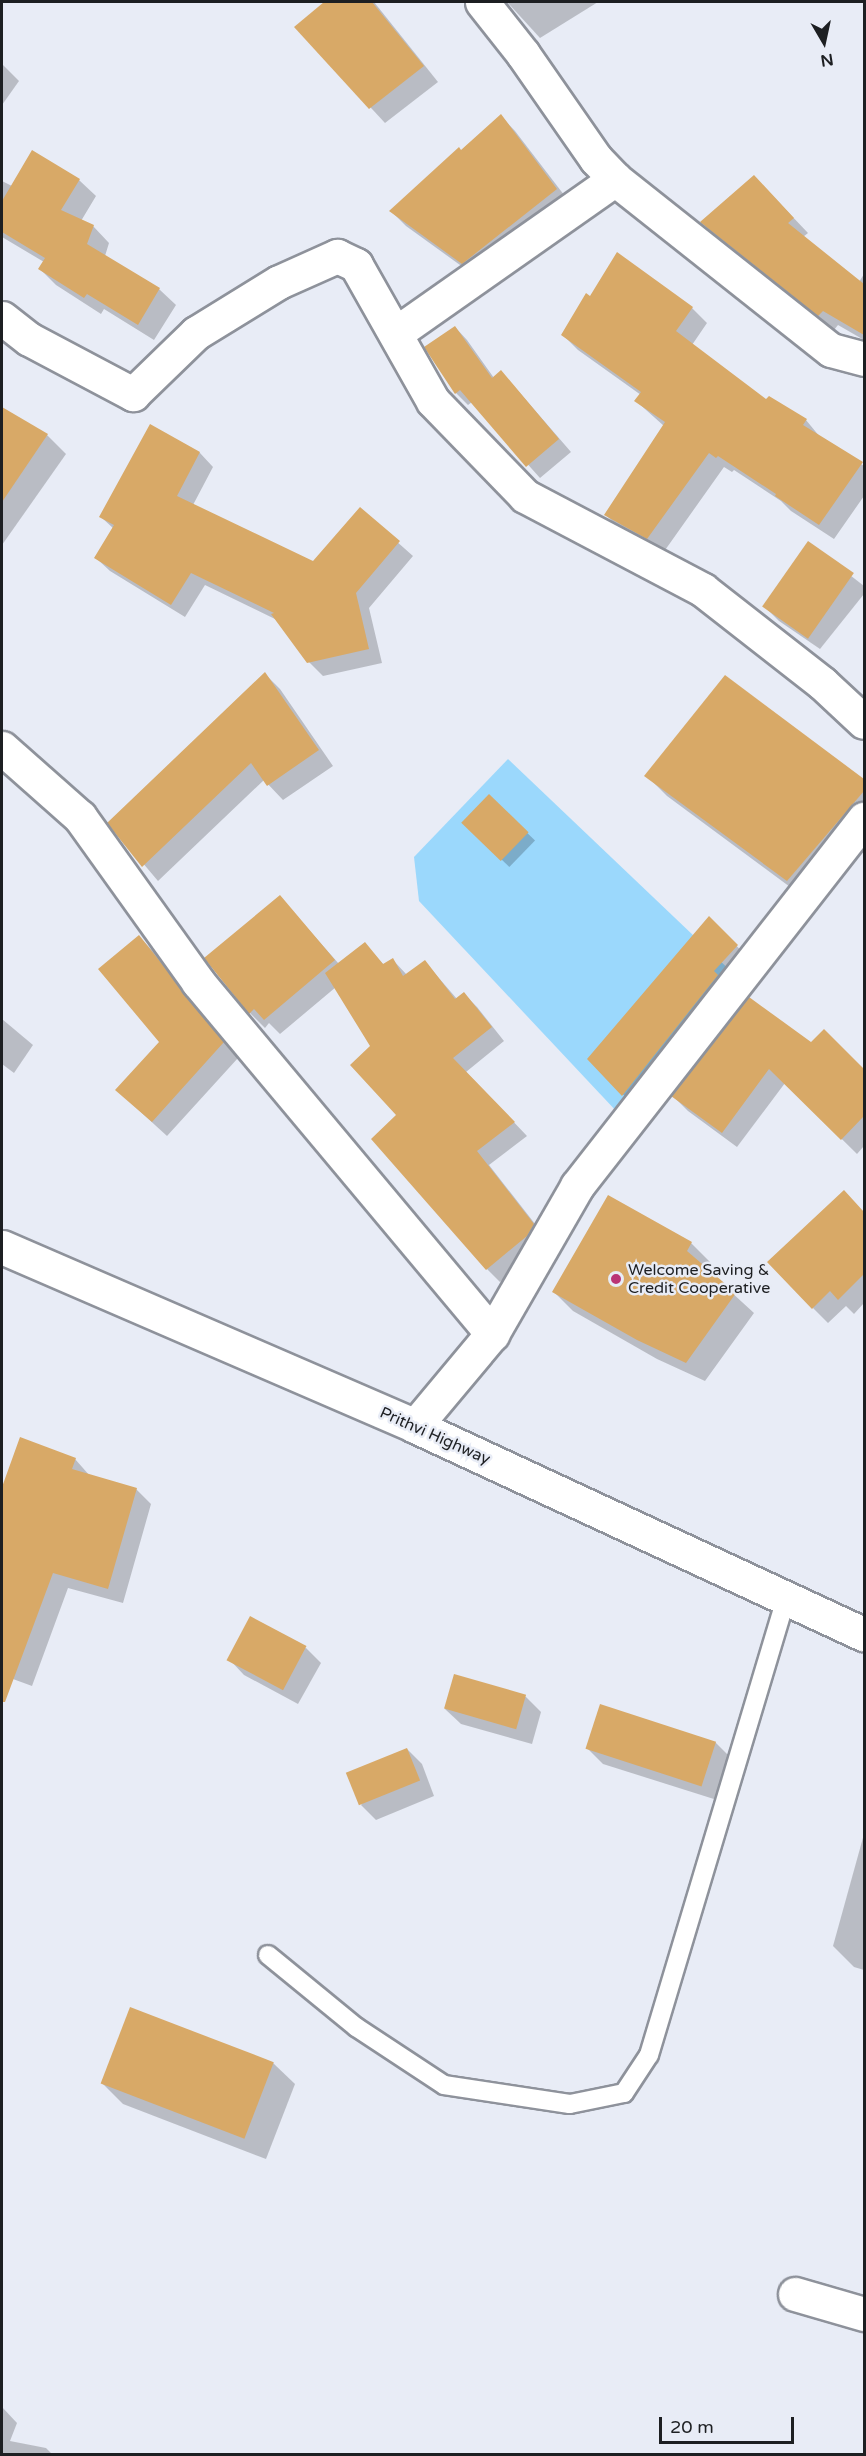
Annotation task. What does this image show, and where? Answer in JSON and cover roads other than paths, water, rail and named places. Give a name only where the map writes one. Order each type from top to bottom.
[{"type":"main road","points":[[482,2],[523,54],[596,159],[615,179],[831,350],[864,359]]},
{"type":"main road","points":[[396,333],[615,179]]},
{"type":"main road","points":[[2,318],[29,339],[133,394],[196,333],[279,282],[337,256],[356,265],[433,401],[525,496],[703,590],[822,682],[864,722]]},
{"type":"main road","points":[[2,748],[80,817],[198,982],[492,1334]]},
{"type":"main road","points":[[415,1425],[492,1334],[577,1186],[864,819]]},
{"type":"main road","name":"Prithvi Highway","points":[[2,1247],[415,1425],[864,1634]]},
{"type":"main road","points":[[795,2294],[864,2314]]},
{"type":"lane","points":[[268,1955],[356,2027],[444,2085],[570,2104],[624,2093],[649,2055],[786,1598]]},
{"type":"water","points":[[508,759],[736,976],[618,1113],[419,901],[414,857]]},
{"type":"place","name":"Welcome Saving & Credit Cooperative","points":[[616,1279]]}]
